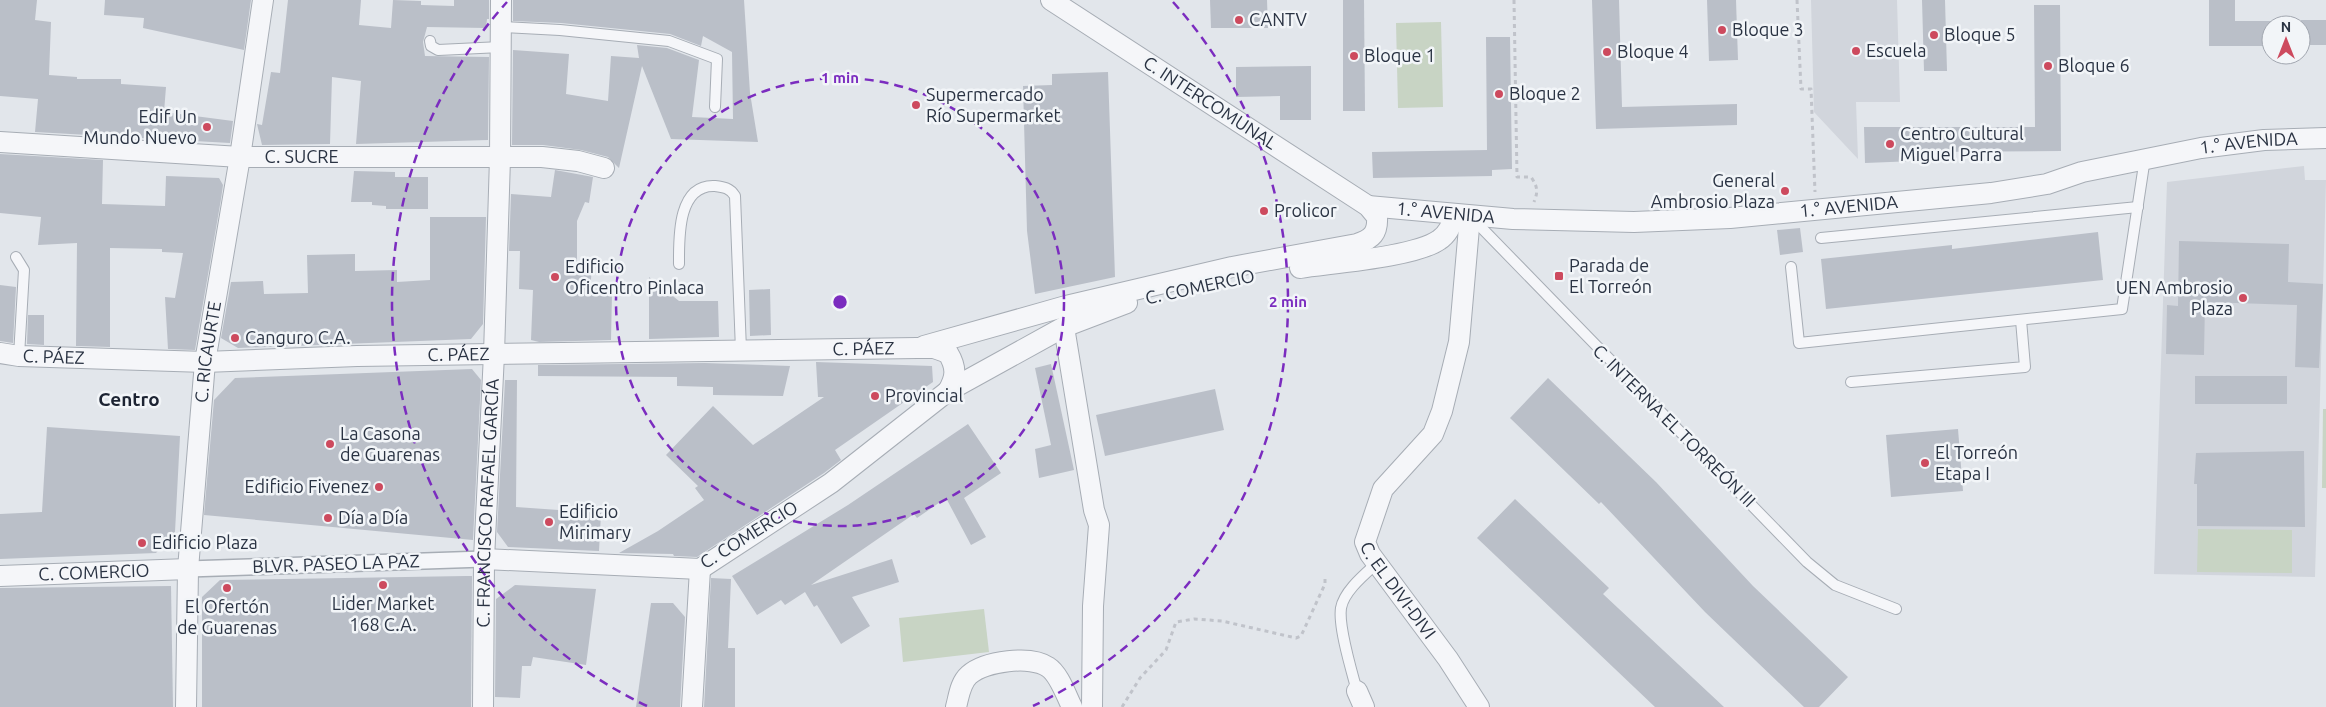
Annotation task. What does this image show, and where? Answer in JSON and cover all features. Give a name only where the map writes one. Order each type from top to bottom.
[{"type":"street","name":"C. RICAURTE","points":[[186,707],[188,569],[205,362],[240,157],[263,0]]},
{"type":"street","name":"C. FRANCISCO RAFAEL GARCÍA","points":[[483,707],[484,559],[494,354],[500,158],[501,0]]},
{"type":"street","name":"C. INTERCOMUNAL","points":[[1054,2],[1368,206]]},
{"type":"street","name":"1.° AVENIDA","points":[[1368,206],[1516,219],[1634,222],[1730,218],[1991,193],[2047,184],[2082,172],[2201,148],[2264,140],[2326,138]]},
{"type":"street","name":"C. SUCRE","points":[[0,142],[240,157],[560,158],[604,168]]},
{"type":"street","points":[[1356,259],[1376,231],[1377,217],[1368,206]]},
{"type":"street","name":"C. COMERCIO","points":[[484,559],[700,569],[831,483],[948,391],[1064,327],[1120,305],[1224,279],[1416,250],[1440,240],[1462,215]]},
{"type":"street","name":"C. EL DIVI-DIVI","points":[[1462,215],[1458,342],[1442,411],[1433,434],[1383,489],[1365,542],[1366,549],[1448,659],[1479,707]]},
{"type":"street","points":[[918,348],[1066,306],[1232,268],[1357,244],[1372,238]]},
{"type":"street","points":[[1064,327],[1094,510],[1099,525],[1093,606],[1092,707]]},
{"type":"street","points":[[918,348],[934,348],[948,353],[956,370],[954,380],[948,391]]},
{"type":"street","name":"C. PÁEZ","points":[[9,355],[205,362],[357,356],[918,348]]},
{"type":"street","name":"BLVR. PASEO LA PAZ","points":[[188,569],[484,559]]},
{"type":"street","name":"C. COMERCIO","points":[[0,576],[188,569]]},
{"type":"street","points":[[692,707],[700,569]]},
{"type":"street","points":[[956,707],[961,686],[970,674],[986,667],[1014,660],[1034,661],[1049,667],[1072,707]]},
{"type":"lane","points":[[430,41],[431,46],[438,50],[501,37],[560,30],[669,41],[717,60],[715,107]]},
{"type":"lane","points":[[1791,267],[1799,343],[2122,309],[2145,158]]},
{"type":"lane","points":[[678,264],[680,224],[686,206],[697,192],[705,187],[725,187],[732,191],[735,196],[741,350]]},
{"type":"lane","points":[[1821,238],[2138,207]]},
{"type":"lane","name":"C. INTERNA EL TORREÓN III","points":[[1462,215],[1807,562],[1835,585],[1896,609]]},
{"type":"lane","points":[[9,355],[24,270],[16,257]]},
{"type":"lane","points":[[1851,382],[2025,367],[2021,320]]},
{"type":"lane","points":[[1361,699],[1342,625],[1341,608],[1356,584],[1377,563]]},
{"type":"path","points":[[1514,0],[1517,177],[1531,177],[1536,184],[1538,193],[1534,202],[1516,219]]},
{"type":"path","points":[[1797,0],[1801,88],[1811,89],[1816,210]]},
{"type":"path","points":[[1122,707],[1140,678],[1166,650],[1174,625],[1179,620],[1222,621],[1296,638],[1301,636],[1325,584],[1325,575]]},
{"type":"shaded area","name":"Escuela","points":[[1811,0],[1897,0],[1900,102],[1856,102],[1858,159],[1814,112]]},
{"type":"shaded area","name":"UEN Ambrosio Plaza","points":[[2304,166],[2305,180],[2326,180],[2315,577],[2154,574],[2167,182]]},
{"type":"green space","points":[[1441,22],[1443,107],[1398,108],[1396,23]]},
{"type":"green space","points":[[2323,409],[2326,409],[2326,488],[2322,488]]},
{"type":"green space","points":[[2198,529],[2292,530],[2292,573],[2197,572]]},
{"type":"green space","points":[[984,609],[989,652],[903,662],[899,618]]},
{"type":"building","points":[[0,0],[37,0],[35,20],[51,22],[49,75],[77,77],[77,79],[121,79],[121,84],[166,87],[164,112],[233,121],[230,143],[35,132],[38,99],[0,96]]},
{"type":"building","points":[[105,0],[251,0],[244,50],[143,28],[144,18],[104,15]]},
{"type":"building","points":[[288,0],[361,0],[359,25],[391,28],[393,0],[421,1],[421,5],[454,6],[454,0],[489,0],[489,19],[487,19],[486,28],[427,27],[423,42],[425,56],[489,57],[488,140],[356,144],[361,81],[332,77],[330,144],[262,145],[257,124],[262,125],[271,72],[280,73]]},
{"type":"building","points":[[513,0],[744,0],[750,93],[758,142],[671,139],[642,66],[619,168],[608,157],[581,150],[543,145],[512,145],[513,50],[569,54],[566,94],[608,101],[611,56],[639,58],[637,45],[667,48],[699,60],[692,117],[733,119],[732,52],[703,36],[701,46],[670,34],[561,23],[513,21]]},
{"type":"building","name":"CANTV","points":[[1210,0],[1267,0],[1268,28],[1211,28]]},
{"type":"building","name":"Bloque 1","points":[[1343,0],[1364,0],[1365,111],[1343,111]]},
{"type":"building","name":"Bloque 4","points":[[1592,0],[1619,0],[1622,107],[1737,104],[1737,125],[1596,129]]},
{"type":"building","name":"Bloque 3","points":[[1707,0],[1736,0],[1738,60],[1709,61]]},
{"type":"building","name":"Bloque 5","points":[[1922,0],[1945,0],[1947,71],[1924,71]]},
{"type":"building","points":[[2209,0],[2235,0],[2235,21],[2261,21],[2261,46],[2209,46]]},
{"type":"building","name":"Bloque 6","points":[[2034,5],[2060,5],[2061,151],[1915,152],[1915,161],[1865,163],[1864,127],[2035,127]]},
{"type":"building","points":[[2311,20],[2326,20],[2326,45],[2311,45]]},
{"type":"building","name":"Bloque 2","points":[[1486,37],[1510,37],[1512,169],[1492,170],[1492,176],[1373,178],[1372,152],[1487,150]]},
{"type":"building","points":[[1311,66],[1311,120],[1280,120],[1280,96],[1236,97],[1236,67]]},
{"type":"building","points":[[1108,72],[1115,277],[1035,294],[1027,231],[1023,86],[1052,85],[1052,74]]},
{"type":"building","points":[[0,154],[103,160],[102,204],[165,206],[166,176],[219,178],[223,185],[195,350],[168,349],[165,297],[175,298],[183,253],[162,252],[162,249],[110,248],[110,347],[76,346],[77,243],[38,245],[41,217],[0,213]]},
{"type":"building","points":[[555,170],[593,177],[589,203],[585,202],[577,221],[577,265],[592,266],[590,292],[612,293],[611,340],[539,342],[531,340],[533,290],[519,289],[520,251],[509,251],[511,194],[551,197]]},
{"type":"building","points":[[354,171],[395,172],[395,177],[428,177],[428,209],[386,209],[386,206],[372,205],[372,202],[351,202]]},
{"type":"building","points":[[430,217],[486,217],[483,324],[471,339],[238,348],[221,338],[231,282],[263,281],[264,294],[308,293],[307,255],[355,254],[355,271],[397,270],[397,282],[430,280]]},
{"type":"building","points":[[1800,228],[1803,252],[1780,255],[1777,230]]},
{"type":"building","points":[[2098,232],[2103,280],[1826,309],[1821,259],[1952,245],[1952,249]]},
{"type":"building","points":[[2179,241],[2289,244],[2288,282],[2323,284],[2319,368],[2295,367],[2297,305],[2205,302],[2204,355],[2166,354],[2167,305],[2178,306]]},
{"type":"building","points":[[649,277],[679,301],[718,301],[719,337],[649,339]]},
{"type":"building","points":[[0,285],[16,287],[13,343],[0,341]]},
{"type":"building","points":[[770,289],[771,335],[750,336],[749,290]]},
{"type":"building","points":[[28,315],[44,315],[44,345],[27,344]]},
{"type":"building","points":[[816,362],[932,366],[933,382],[835,450],[841,460],[824,473],[697,557],[674,556],[673,554],[619,553],[658,531],[704,500],[695,488],[698,486],[666,455],[713,406],[753,445],[824,397],[818,397]]},
{"type":"building","points":[[705,363],[790,366],[783,396],[713,395],[713,387],[677,386],[677,377],[538,376],[538,365]]},
{"type":"building","points":[[1051,364],[1074,470],[1039,478],[1035,449],[1051,445],[1035,368]]},
{"type":"building","points":[[472,369],[481,380],[473,540],[204,515],[214,400],[235,378]]},
{"type":"building","points":[[2195,376],[2287,376],[2287,404],[2195,404]]},
{"type":"building","points":[[1548,378],[1656,482],[1753,586],[1848,677],[1819,707],[1804,707],[1705,612],[1601,502],[1599,504],[1510,418]]},
{"type":"building","name":"Edificio Mirimary","points":[[505,380],[517,380],[516,507],[601,513],[599,551],[508,547],[497,532]]},
{"type":"building","points":[[1215,389],[1224,430],[1105,456],[1096,415]]},
{"type":"building","points":[[968,424],[1001,473],[964,498],[986,537],[971,545],[946,498],[917,518],[914,514],[811,585],[892,559],[899,582],[852,597],[870,626],[841,644],[817,605],[814,607],[805,592],[785,605],[781,600],[757,615],[732,576],[848,505]]},
{"type":"building","points":[[47,427],[180,436],[175,532],[156,553],[0,559],[0,514],[42,512]]},
{"type":"building","name":"El Torreón Etapa I","points":[[1958,429],[1963,491],[1891,497],[1886,435]]},
{"type":"building","points":[[2304,451],[2305,527],[2197,526],[2197,484],[2194,484],[2196,453]]},
{"type":"building","points":[[1515,499],[1609,588],[1603,594],[1724,707],[1655,707],[1477,538]]},
{"type":"building","points":[[472,576],[471,707],[202,707],[202,597],[220,580]]},
{"type":"building","points":[[711,578],[731,579],[728,648],[735,648],[735,707],[704,707]]},
{"type":"building","points":[[515,585],[596,589],[586,665],[533,657],[531,666],[522,666],[520,698],[495,697],[496,599]]},
{"type":"building","points":[[171,586],[173,707],[0,707],[0,588]]},
{"type":"building","points":[[651,603],[673,603],[685,617],[680,707],[636,707]]},
{"type":"place","name":"CANTV","points":[[1239,20]]},
{"type":"place","name":"Bloque 3","points":[[1722,30]]},
{"type":"place","name":"Bloque 5","points":[[1934,35]]},
{"type":"place","name":"Escuela","points":[[1856,51]]},
{"type":"place","name":"Bloque 4","points":[[1607,52]]},
{"type":"place","name":"Bloque 1","points":[[1354,56]]},
{"type":"place","name":"Bloque 6","points":[[2048,66]]},
{"type":"place","name":"Bloque 2","points":[[1499,94]]},
{"type":"place","name":"Supermercado Río Supermarket","points":[[916,105]]},
{"type":"place","name":"Edif Un Mundo Nuevo","points":[[207,127]]},
{"type":"place","name":"Centro Cultural Miguel Parra","points":[[1890,144]]},
{"type":"place","name":"General Ambrosio Plaza","points":[[1785,191]]},
{"type":"place","name":"Prolicor","points":[[1264,211]]},
{"type":"place","name":"Parada de El Torreón","points":[[1559,276]]},
{"type":"place","name":"Edificio Oficentro Pinlaca","points":[[555,277]]},
{"type":"place","name":"UEN Ambrosio Plaza","points":[[2243,298]]},
{"type":"place","name":"Canguro C.A.","points":[[235,338]]},
{"type":"place","name":"Provincial","points":[[875,396]]},
{"type":"place","name":"La Casona de Guarenas","points":[[330,444]]},
{"type":"place","name":"El Torreón Etapa I","points":[[1925,463]]},
{"type":"place","name":"Edificio Fivenez","points":[[379,487]]},
{"type":"place","name":"Día a Día","points":[[328,518]]},
{"type":"place","name":"Edificio Mirimary","points":[[549,522]]},
{"type":"place","name":"Edificio Plaza","points":[[142,543]]},
{"type":"place","name":"Lider Market 168 C.A.","points":[[383,585]]},
{"type":"place","name":"El Ofertón de Guarenas","points":[[227,588]]},
{"type":"district","name":"Centro","points":[[129,399]]}]
